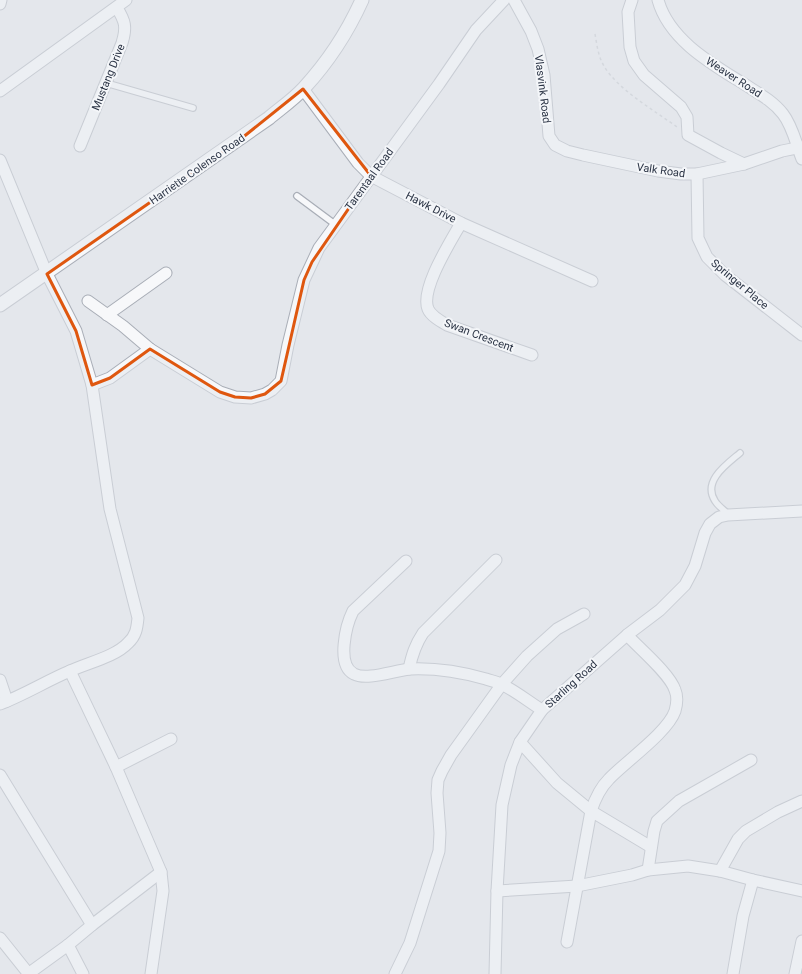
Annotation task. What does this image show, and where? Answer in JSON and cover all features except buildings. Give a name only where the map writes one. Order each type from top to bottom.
[{"type":"street","points":[[0,4],[1,0]]},
{"type":"street","points":[[1,86],[117,8],[126,0]]},
{"type":"street","name":"Harriette Colenso Road","points":[[0,306],[237,142],[269,118],[303,89],[318,72],[339,42],[362,0]]},
{"type":"street","name":"Tarentaal Road","points":[[150,349],[220,392],[235,397],[251,398],[272,390],[281,381],[304,280],[319,248],[439,84],[476,30],[504,0]]},
{"type":"street","name":"Vlasvink Road","points":[[514,0],[532,31],[538,49],[544,75],[549,136]]},
{"type":"street","points":[[632,0],[628,12],[630,46],[634,61],[644,75],[681,107],[687,117],[688,135],[744,164]]},
{"type":"street","name":"Weaver Road","points":[[658,0],[668,20],[690,48],[775,105],[784,115],[791,128],[800,147],[802,159]]},
{"type":"street","name":"Mustang Drive","points":[[80,146],[126,31],[123,17],[117,8]]},
{"type":"street","name":"Hawk Drive","points":[[303,89],[358,163],[371,176],[461,222],[592,281]]},
{"type":"street","name":"Valk Road","points":[[549,136],[556,145],[567,151],[658,171],[697,174],[744,164],[782,151],[800,147]]},
{"type":"street","points":[[0,160],[47,274],[76,331],[92,385],[110,509],[138,618],[137,629],[134,636],[128,644],[114,653],[70,671],[4,702],[0,680]]},
{"type":"street","name":"Springer Place","points":[[697,174],[698,238],[707,257],[725,275],[802,335]]},
{"type":"street","name":"Swan Crescent","points":[[461,222],[430,283],[426,297],[428,309],[436,319],[447,325],[532,355]]},
{"type":"street","points":[[107,315],[166,273]]},
{"type":"street","points":[[88,301],[123,326],[150,349],[110,378],[92,385]]},
{"type":"street","name":"Starling Road","points":[[495,974],[497,891],[502,805],[511,765],[520,742],[542,710],[627,635],[660,610],[685,585],[695,566],[705,534],[710,524],[719,517],[728,515],[802,511]]},
{"type":"street","points":[[409,669],[412,651],[423,634],[496,560]]},
{"type":"street","points":[[406,561],[353,611],[347,628],[344,656],[350,671],[363,676],[409,669],[436,669],[470,675],[502,684],[542,710]]},
{"type":"street","points":[[395,974],[410,943],[439,852],[440,833],[437,793],[438,780],[451,755],[502,684],[527,656],[557,630],[584,614]]},
{"type":"street","points":[[567,942],[591,811],[598,792],[609,779],[663,728],[675,712],[677,701],[675,689],[665,674],[627,635]]},
{"type":"street","points":[[70,671],[116,767],[161,872],[163,891],[151,974]]},
{"type":"street","points":[[116,767],[171,739]]},
{"type":"street","points":[[520,742],[557,783],[591,811],[651,847]]},
{"type":"street","points":[[648,870],[654,831],[657,821],[663,814],[680,801],[751,760]]},
{"type":"street","points":[[0,775],[92,925]]},
{"type":"street","points":[[720,871],[738,838],[746,831],[778,812],[802,801]]},
{"type":"street","points":[[497,891],[577,886],[632,875],[648,870],[688,866],[720,871],[802,891]]},
{"type":"street","points":[[0,938],[28,974],[68,945],[161,872]]},
{"type":"street","points":[[733,974],[743,916],[754,880]]},
{"type":"street","points":[[795,974],[802,941]]},
{"type":"street","points":[[68,945],[83,974]]},
{"type":"lane","points":[[106,82],[194,108]]},
{"type":"lane","points":[[297,196],[336,225]]},
{"type":"lane","points":[[728,515],[715,502],[712,494],[713,484],[715,476],[721,469],[740,453]]},
{"type":"path","points":[[595,34],[603,66],[613,79],[688,135]]},
{"type":"highlighted area","points":[[303,89],[371,176],[312,262],[304,280],[281,381],[265,394],[251,398],[235,397],[220,392],[150,349],[110,378],[92,385],[76,331],[47,274],[237,142]]}]
